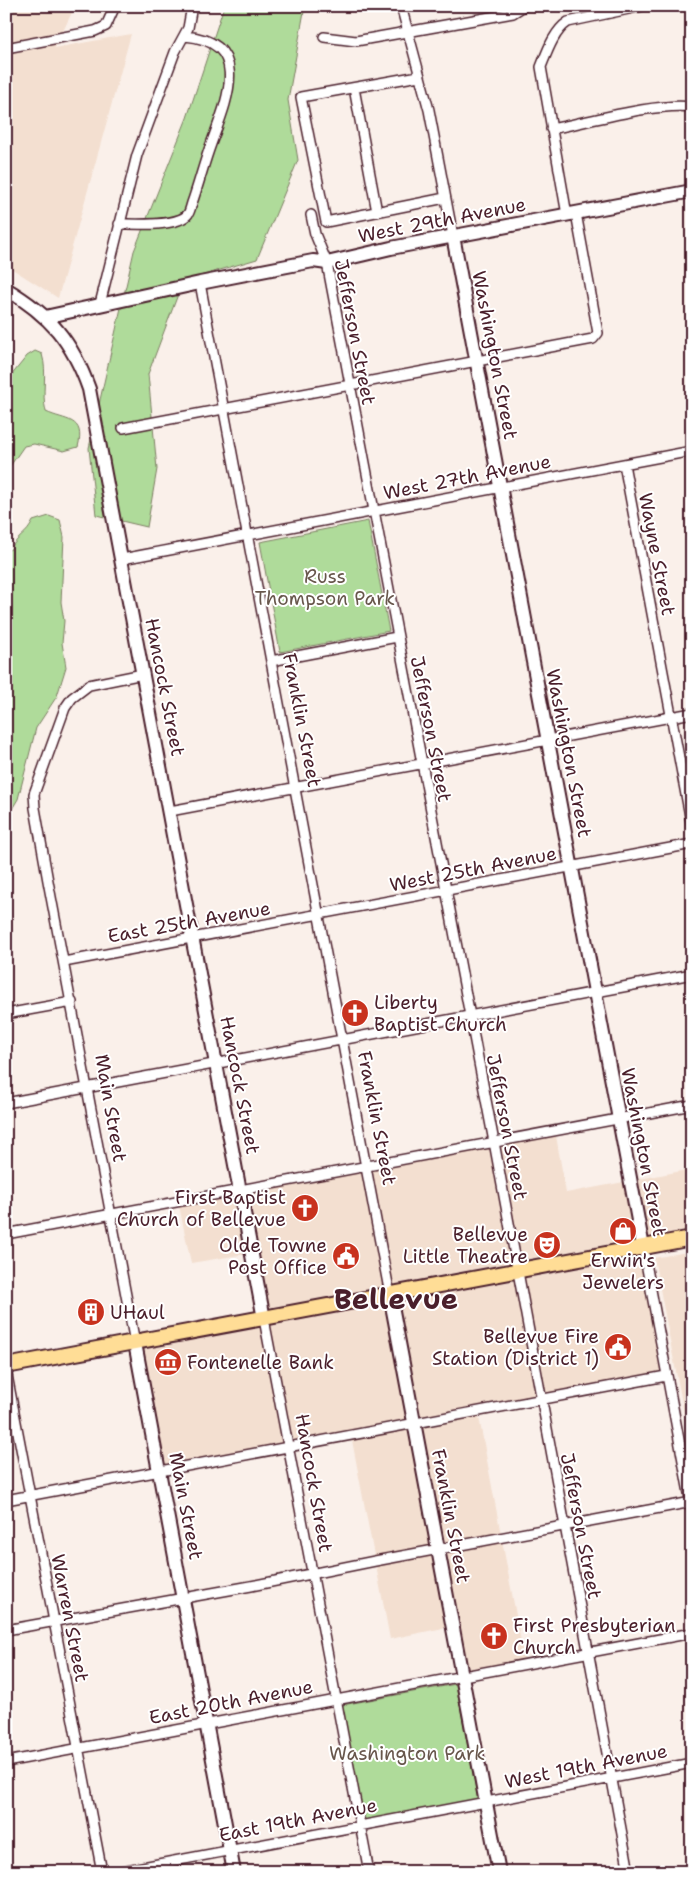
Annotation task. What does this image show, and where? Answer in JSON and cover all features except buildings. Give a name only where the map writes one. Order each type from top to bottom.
[{"type":"main road","points":[[6,1366],[692,1238]]},
{"type":"street","points":[[6,48],[95,32],[106,26],[115,6]]},
{"type":"street","points":[[100,304],[137,155],[175,52],[185,36],[192,6]]},
{"type":"street","name":"Washington Street","points":[[401,6],[429,110],[691,1505]]},
{"type":"street","points":[[324,37],[356,41],[513,13],[524,6]]},
{"type":"street","points":[[123,428],[593,339],[598,333],[594,309],[551,129],[541,67],[549,47],[562,26],[568,22],[631,7],[644,6]]},
{"type":"street","points":[[119,224],[160,223],[180,220],[188,214],[192,203],[229,96],[230,76],[228,62],[222,52],[208,42],[185,36]]},
{"type":"street","points":[[419,76],[301,97],[326,222],[445,198]]},
{"type":"street","points":[[354,88],[377,212]]},
{"type":"street","points":[[551,129],[680,105],[692,107]]},
{"type":"street","name":"West 29th Avenue","points":[[46,317],[200,282],[313,261],[327,263],[391,248],[692,191]]},
{"type":"street","name":"Jefferson Street","points":[[311,215],[315,234],[327,263],[630,1872]]},
{"type":"street","name":"Franklin Street","points":[[200,282],[499,1872]]},
{"type":"street","name":"Hancock Street","points":[[6,289],[46,317],[59,329],[80,364],[89,389],[218,1063],[264,1319],[369,1872]]},
{"type":"street","name":"West 27th Avenue","points":[[122,559],[692,451]]},
{"type":"street","name":"Wayne Street","points":[[624,464],[692,827]]},
{"type":"street","points":[[271,662],[397,638]]},
{"type":"street","name":"Main Street","points":[[143,674],[89,685],[72,698],[65,708],[36,785],[35,808],[234,1872]]},
{"type":"street","points":[[170,811],[692,713]]},
{"type":"street","name":"West 25th Avenue","points":[[319,915],[692,844]]},
{"type":"street","name":"East 25th Avenue","points":[[64,962],[319,915]]},
{"type":"street","points":[[6,1103],[692,974]]},
{"type":"street","points":[[6,1014],[72,1002]]},
{"type":"street","points":[[6,1234],[692,1105]]},
{"type":"street","name":"Warren Street","points":[[6,1370],[102,1872]]},
{"type":"street","points":[[6,1500],[666,1376]]},
{"type":"street","points":[[6,1630],[564,1526],[691,1505]]},
{"type":"street","name":"East 20th Avenue","points":[[6,1762],[692,1633]]},
{"type":"street","name":"West 19th Avenue","points":[[486,1802],[692,1763]]},
{"type":"street","name":"East 19th Avenue","points":[[116,1872],[486,1802]]},
{"type":"shaded area","points":[[6,6],[75,6],[55,48],[131,34],[58,298],[6,265]]},
{"type":"shaded area","points":[[555,1130],[566,1193],[692,1169],[692,1237],[643,1247],[666,1376],[478,1412],[525,1663],[463,1675],[453,1626],[390,1639],[351,1435],[160,1472],[135,1343],[264,1319],[252,1253],[191,1263],[178,1201]]},
{"type":"shaded area","points":[[692,1251],[692,1454],[654,1258]]},
{"type":"green space","points":[[224,6],[305,6],[288,100],[298,160],[257,259],[183,281],[148,374],[157,469],[147,527],[96,515],[89,448],[134,251],[187,118]]},
{"type":"green space","points":[[35,351],[42,354],[44,361],[46,412],[67,419],[76,425],[80,437],[78,447],[64,451],[34,444],[24,446],[8,469],[6,478],[6,382],[27,356]]},
{"type":"green space","points":[[49,516],[60,520],[64,537],[61,602],[64,621],[62,643],[66,667],[57,696],[36,728],[18,799],[6,819],[6,548],[10,550],[16,541],[28,530],[33,521]]},
{"type":"green space","name":"Russ Thompson Park","points":[[368,521],[389,631],[280,652],[260,542]]},
{"type":"green space","name":"Washington Park","points":[[456,1684],[478,1800],[359,1822],[337,1706]]},
{"type":"place","name":"Liberty Baptist Church","points":[[355,1013]]},
{"type":"place","name":"First Baptist Church of Bellevue","points":[[305,1208]]},
{"type":"place","name":"Erwin's Jewelers","points":[[623,1231]]},
{"type":"place","name":"Bellevue Little Theatre","points":[[547,1245]]},
{"type":"place","name":"Olde Towne Post Office","points":[[346,1256]]},
{"type":"place","name":"UHaul","points":[[91,1312]]},
{"type":"place","name":"Bellevue Fire Station (District 1)","points":[[618,1347]]},
{"type":"place","name":"Fontenelle Bank","points":[[168,1362]]},
{"type":"place","name":"First Presbyterian Church","points":[[494,1636]]},
{"type":"district","name":"Bellevue","points":[[396,1298]]}]
